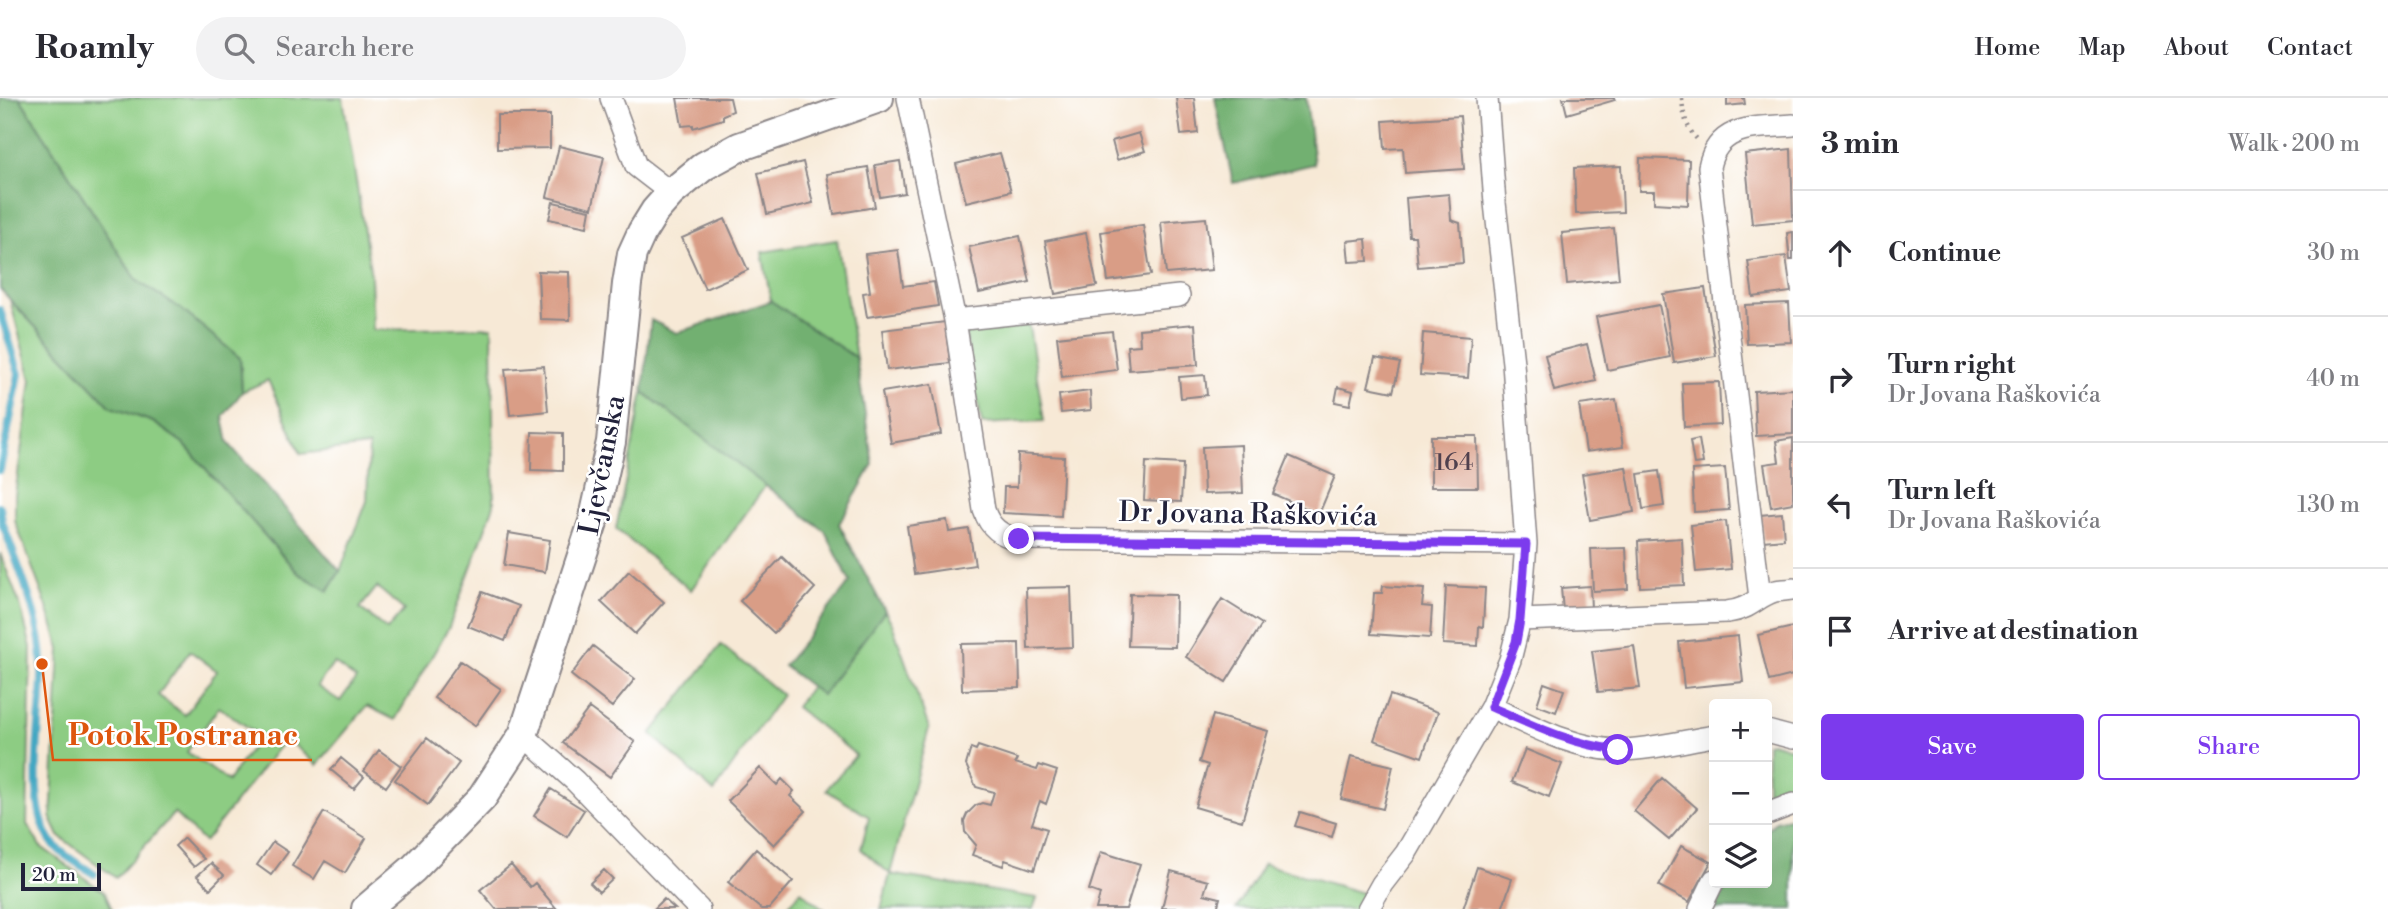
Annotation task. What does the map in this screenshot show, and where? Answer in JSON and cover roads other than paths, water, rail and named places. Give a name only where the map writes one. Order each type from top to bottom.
[{"type":"street","points":[[611,98],[636,166],[671,193]]},
{"type":"street","name":"Ljevčanska","points":[[366,909],[413,869],[482,798],[523,735],[593,522],[611,442],[626,284],[632,254],[655,211],[671,193],[704,166],[740,147],[879,98]]},
{"type":"street","points":[[908,98],[955,320],[1179,296]]},
{"type":"street","points":[[1368,909],[1382,884],[1406,853],[1491,707],[1510,660],[1520,620],[1526,544],[1513,363],[1495,203],[1488,98]]},
{"type":"street","points":[[1760,598],[1708,174],[1713,154],[1721,141],[1733,132],[1793,125]]},
{"type":"street","name":"Dr Jovana Raškovića","points":[[955,320],[984,510],[991,525],[1006,537],[1526,544]]},
{"type":"street","points":[[1520,620],[1727,612],[1744,609],[1775,591],[1793,589]]},
{"type":"street","points":[[1491,707],[1551,734],[1590,747],[1618,750],[1709,737]]},
{"type":"street","points":[[1772,733],[1793,738]]},
{"type":"street","points":[[523,735],[575,781],[699,909]]},
{"type":"street","points":[[1772,812],[1793,804]]},
{"type":"street","points":[[1700,909],[1710,888]]},
{"type":"waterway","points":[[0,310],[19,374],[0,470]]},
{"type":"waterway","points":[[0,507],[2,521],[33,609],[41,646],[42,684],[37,781],[38,805],[43,825],[56,847],[94,874]]},
{"type":"place","name":"Potok Postranac","points":[[42,664]]}]
